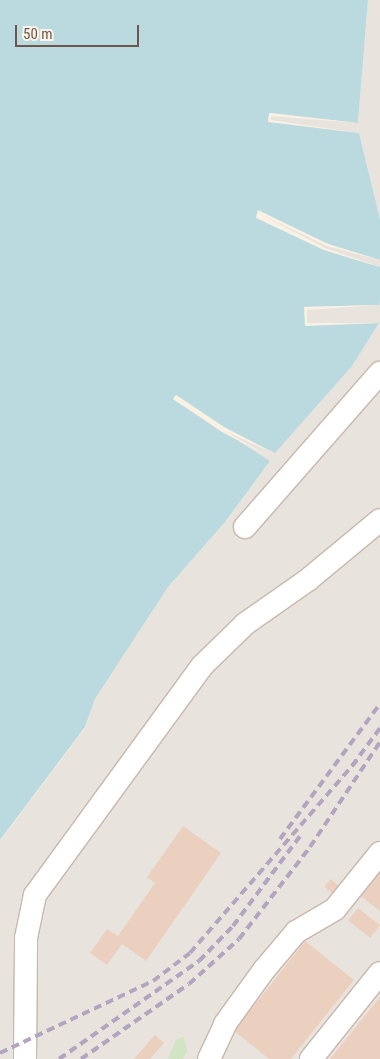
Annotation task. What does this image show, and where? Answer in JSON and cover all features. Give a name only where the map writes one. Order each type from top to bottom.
[{"type":"lane","points":[[245,527],[380,373]]},
{"type":"lane","points":[[25,1059],[26,938],[35,895],[202,666],[245,624],[309,579],[380,520]]},
{"type":"lane","points":[[209,1059],[225,1024],[264,970],[296,932],[335,909],[380,853]]},
{"type":"lane","points":[[311,1059],[380,973]]},
{"type":"shaded area","points":[[368,0],[380,0],[380,219],[359,133],[268,122],[269,113],[358,123]]},
{"type":"shaded area","points":[[258,210],[328,244],[380,260],[380,267],[324,250],[256,218]]},
{"type":"shaded area","points":[[380,301],[380,1059],[0,1059],[0,841],[85,728],[95,699],[168,587],[225,522],[270,461],[173,399],[305,326],[304,307],[378,305]]},
{"type":"green space","points":[[184,1037],[187,1051],[183,1059],[168,1059],[176,1040]]},
{"type":"water","points":[[0,0],[368,0],[358,123],[270,113],[268,121],[359,133],[380,219],[380,260],[328,244],[258,211],[256,217],[324,250],[380,267],[380,301],[379,305],[305,307],[305,325],[379,323],[352,366],[275,453],[224,427],[176,395],[173,399],[270,461],[225,522],[168,587],[95,699],[85,727],[0,840]]},
{"type":"pier","points":[[269,113],[358,123],[271,116],[271,120],[359,133],[268,122]]},
{"type":"pier","points":[[258,210],[328,244],[380,260],[327,246],[260,214],[325,248],[380,267],[324,250],[256,218]]},
{"type":"pier","points":[[379,305],[307,310],[307,323],[379,323],[305,326],[304,307]]},
{"type":"pier","points":[[176,395],[224,427],[275,454],[223,430],[272,458],[222,432],[173,399]]},
{"type":"building","points":[[183,826],[221,853],[146,961],[122,944],[107,965],[90,953],[107,929],[118,936],[155,883],[147,877]]},
{"type":"building","points":[[380,869],[380,911],[359,895]]},
{"type":"building","points":[[331,879],[342,889],[335,896],[324,886]]},
{"type":"building","points":[[358,908],[380,925],[370,938],[348,921]]},
{"type":"building","points":[[305,941],[354,980],[291,1059],[269,1059],[234,1031]]},
{"type":"building","points":[[380,997],[380,1059],[330,1059]]},
{"type":"building","points":[[155,1035],[164,1043],[150,1059],[134,1059]]},
{"type":"railway","points":[[280,839],[380,704]]},
{"type":"railway","points":[[352,766],[380,728]]},
{"type":"railway","points":[[81,1059],[189,984],[239,939],[310,847],[380,742]]},
{"type":"railway","points":[[0,1053],[153,981],[190,953],[357,760]]},
{"type":"railway","points":[[59,1059],[199,961],[233,926],[300,836]]}]
